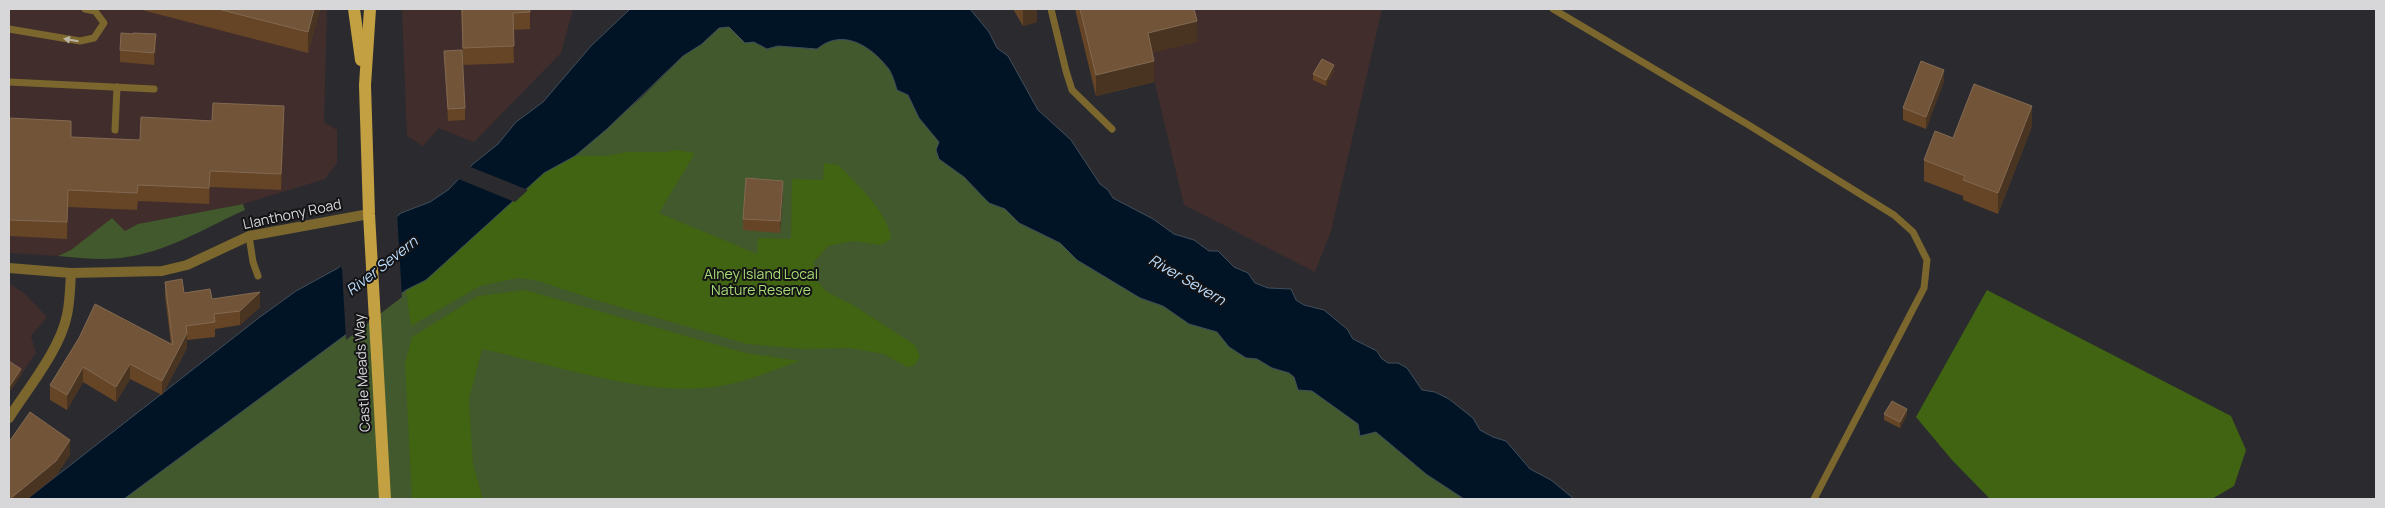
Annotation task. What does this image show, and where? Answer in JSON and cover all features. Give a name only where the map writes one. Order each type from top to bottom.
[{"type":"main road","points":[[354,9],[365,85]]},
{"type":"main road","points":[[369,216],[365,85],[370,9]]},
{"type":"main road","name":"Castle Meads Way","points":[[369,216],[377,386],[385,499]]},
{"type":"street","name":"Llanthony Road","points":[[9,268],[71,273],[162,271],[187,264],[249,236],[369,216]]},
{"type":"street","points":[[9,418],[43,366],[63,330],[68,314],[71,273]]},
{"type":"lane","points":[[9,29],[80,41],[94,38],[104,24],[96,11],[85,9]]},
{"type":"lane","points":[[1051,9],[1072,90],[1112,128]]},
{"type":"lane","points":[[1553,9],[1747,124],[1894,215],[1913,232],[1927,260],[1924,288],[1814,499]]},
{"type":"lane","points":[[9,82],[154,89]]},
{"type":"lane","points":[[115,130],[117,87]]},
{"type":"lane","points":[[249,236],[253,262],[258,276]]},
{"type":"shaded area","points":[[9,9],[327,9],[324,122],[337,130],[337,163],[325,179],[243,204],[138,224],[125,231],[58,256],[9,253]]},
{"type":"shaded area","points":[[402,9],[573,9],[561,53],[474,142],[439,128],[423,146],[407,136]]},
{"type":"shaded area","points":[[1137,9],[1382,9],[1331,231],[1315,272],[1184,205]]},
{"type":"shaded area","points":[[9,283],[25,294],[47,317],[31,336],[36,353],[9,393]]},
{"type":"green space","name":"Alney Island Local Nature Reserve","points":[[729,27],[767,49],[778,46],[817,49],[826,43],[836,40],[846,40],[864,46],[873,52],[888,68],[897,90],[908,95],[919,118],[939,142],[939,159],[964,177],[989,203],[1005,209],[1019,223],[1060,243],[1077,260],[1145,300],[1163,306],[1189,324],[1217,332],[1229,347],[1246,357],[1257,359],[1271,367],[1289,373],[1312,391],[1376,432],[1426,474],[1464,499],[124,499],[544,173],[575,156],[642,97],[683,56],[702,44],[711,33],[719,28]]},
{"type":"green space","points":[[676,150],[695,153],[659,213],[757,254],[758,238],[791,239],[792,179],[823,180],[824,163],[838,165],[862,189],[878,209],[889,229],[891,239],[881,245],[853,241],[828,246],[814,262],[815,279],[827,292],[853,305],[915,345],[920,357],[914,366],[907,367],[884,354],[849,348],[803,349],[747,344],[599,301],[535,280],[517,278],[480,286],[411,326],[406,290],[499,214],[544,173],[575,156],[607,156],[626,152],[666,152]]},
{"type":"green space","points":[[243,204],[245,210],[158,250],[110,259],[58,256],[71,250],[112,218],[125,231],[138,224]]},
{"type":"green space","points":[[525,290],[746,353],[800,361],[753,378],[717,387],[678,389],[622,382],[482,349],[469,399],[473,464],[483,499],[412,499],[405,363],[412,337],[478,296]]},
{"type":"green space","points":[[1987,290],[2231,416],[2246,450],[2234,486],[2212,499],[1990,499],[1952,460],[1916,417]]},
{"type":"water","name":"River Severn","points":[[630,9],[970,9],[989,32],[997,48],[1008,56],[1038,110],[1071,140],[1100,184],[1108,190],[1113,198],[1153,219],[1174,234],[1194,240],[1209,251],[1218,251],[1234,267],[1248,273],[1255,283],[1268,288],[1291,289],[1296,300],[1304,305],[1324,310],[1347,329],[1353,339],[1377,351],[1381,358],[1388,363],[1398,363],[1407,368],[1422,390],[1435,392],[1449,399],[1473,418],[1480,430],[1506,441],[1530,469],[1551,480],[1574,499],[1464,499],[1426,474],[1376,432],[1360,436],[1358,424],[1312,391],[1298,390],[1294,377],[1289,373],[1272,368],[1257,359],[1246,358],[1229,347],[1217,332],[1189,324],[1163,306],[1140,298],[1077,260],[1060,243],[1019,223],[1005,209],[989,203],[964,177],[939,159],[936,150],[939,142],[919,118],[908,95],[897,90],[888,68],[873,52],[864,46],[846,40],[836,40],[826,43],[817,49],[778,46],[767,49],[754,42],[745,43],[729,27],[719,28],[702,44],[683,56],[607,129],[575,156],[544,173],[426,280],[406,290],[124,499],[27,499],[260,317],[296,291],[338,268],[401,213],[430,202],[448,190],[473,164],[498,144],[516,122],[543,102],[591,46]]},
{"type":"pier","points":[[468,166],[528,190],[515,202],[456,178]]},
{"type":"pier","points":[[397,213],[402,297],[346,340],[342,269],[339,263]]},
{"type":"building","points":[[218,9],[314,9],[308,32]]},
{"type":"building","points":[[462,9],[530,9],[530,12],[513,13],[514,46],[463,48]]},
{"type":"building","points":[[1080,9],[1194,9],[1197,21],[1148,33],[1154,61],[1096,75]]},
{"type":"building","points":[[121,33],[156,34],[154,53],[120,50]]},
{"type":"building","points":[[462,50],[465,108],[448,109],[444,51]]},
{"type":"building","points":[[1322,59],[1334,65],[1326,80],[1313,74]]},
{"type":"building","points":[[1921,61],[1944,70],[1926,117],[1903,108]]},
{"type":"building","points":[[1974,84],[2032,106],[1998,193],[1963,180],[1965,176],[1924,160],[1935,131],[1953,138]]},
{"type":"building","points":[[213,103],[284,106],[281,174],[210,171],[209,188],[138,185],[137,193],[68,190],[67,222],[9,220],[9,118],[71,121],[71,137],[140,140],[141,117],[212,121]]},
{"type":"building","points":[[746,178],[783,181],[780,221],[743,219]]},
{"type":"building","points":[[182,279],[184,293],[210,289],[212,299],[260,292],[240,311],[214,314],[215,322],[186,326],[187,333],[162,381],[130,364],[116,387],[83,367],[67,395],[50,385],[79,338],[95,304],[173,345],[165,282]]},
{"type":"building","points":[[9,361],[21,369],[9,387]]},
{"type":"building","points":[[1892,401],[1907,409],[1900,422],[1884,414]]},
{"type":"building","points":[[30,412],[70,440],[56,461],[9,499],[9,442]]}]
